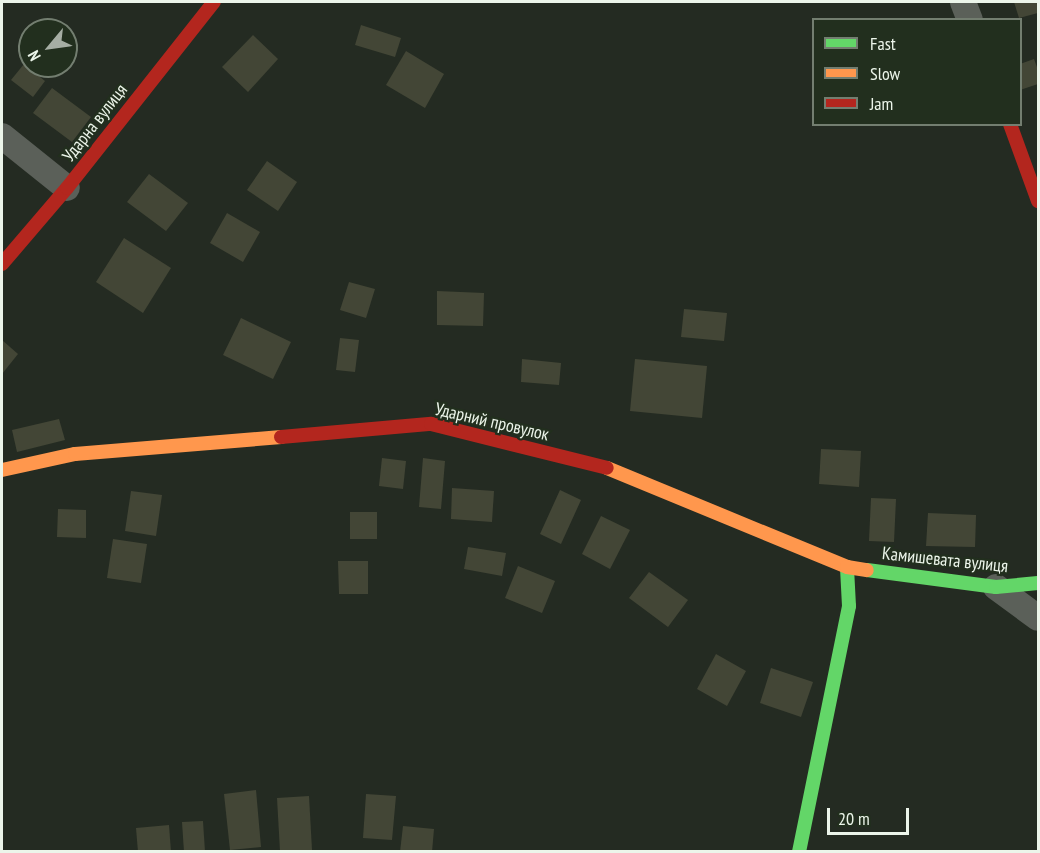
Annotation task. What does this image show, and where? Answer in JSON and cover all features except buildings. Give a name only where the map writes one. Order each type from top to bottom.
[{"type":"street","name":"Ударна вулиця","points":[[2,264],[67,188],[214,2]]},
{"type":"street","points":[[963,2],[969,18]]},
{"type":"street","points":[[1011,126],[1038,201]]},
{"type":"street","points":[[2,136],[67,188]]},
{"type":"street","name":"Ударний провулок","points":[[2,470],[75,454],[431,424],[614,470],[847,567]]},
{"type":"street","points":[[799,852],[849,606],[847,567]]},
{"type":"street","name":"Камишевата вулиця","points":[[847,567],[996,587],[1038,582]]},
{"type":"street","points":[[996,587],[1038,618]]},
{"type":"traffic: fast","points":[[799,852],[849,606],[847,567]]},
{"type":"traffic: fast","points":[[867,570],[996,587],[1038,583]]},
{"type":"traffic: slow","points":[[2,470],[75,454],[281,437]]},
{"type":"traffic: slow","points":[[607,468],[847,567],[867,570]]},
{"type":"traffic: jam","points":[[2,264],[67,188],[214,2]]},
{"type":"traffic: jam","points":[[1011,126],[1038,201]]},
{"type":"traffic: jam","points":[[281,437],[431,424],[607,468]]}]
